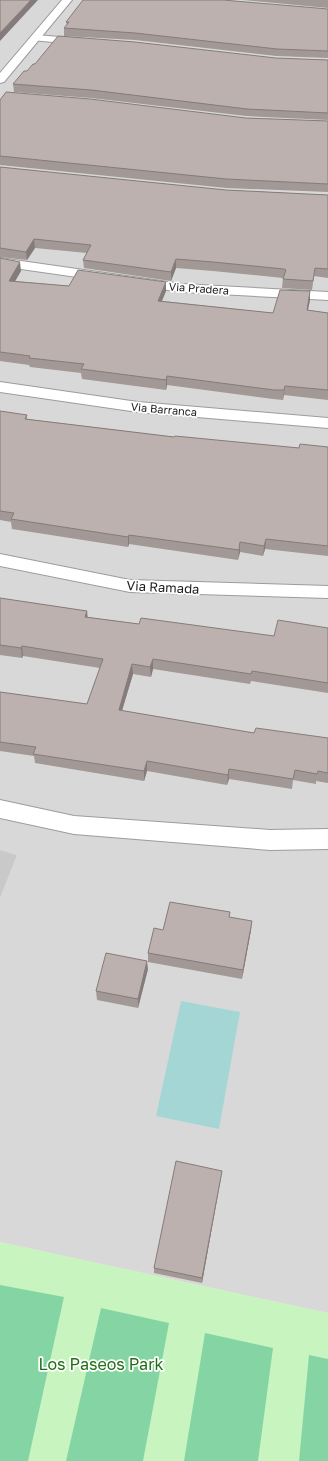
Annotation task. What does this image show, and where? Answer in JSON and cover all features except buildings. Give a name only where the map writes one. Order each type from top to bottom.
[{"type":"street","points":[[0,80],[67,0]]},
{"type":"street","points":[[36,38],[96,43]]},
{"type":"street","name":"Via Pradera","points":[[0,262],[182,288],[328,296]]},
{"type":"street","name":"Via Barranca","points":[[0,387],[138,407],[328,423]]},
{"type":"street","name":"Via Ramada","points":[[0,560],[130,586],[328,592]]},
{"type":"street","points":[[0,809],[74,825],[270,840],[328,839]]},
{"type":"shaded area","points":[[0,0],[328,0],[328,1313],[0,1242],[0,898],[17,855],[0,850]]},
{"type":"shaded area","points":[[0,850],[17,855],[0,898]]},
{"type":"green space","name":"Los Paseos Park","points":[[0,1242],[328,1313],[328,1461],[0,1461]]},
{"type":"green space","points":[[0,1285],[64,1297],[28,1461],[0,1461]]},
{"type":"green space","points":[[101,1308],[169,1323],[143,1461],[66,1461]]},
{"type":"green space","points":[[205,1333],[273,1348],[258,1461],[184,1461]]},
{"type":"green space","points":[[309,1355],[328,1359],[328,1461],[299,1461]]},
{"type":"water","points":[[181,1001],[240,1012],[219,1129],[156,1116]]}]
